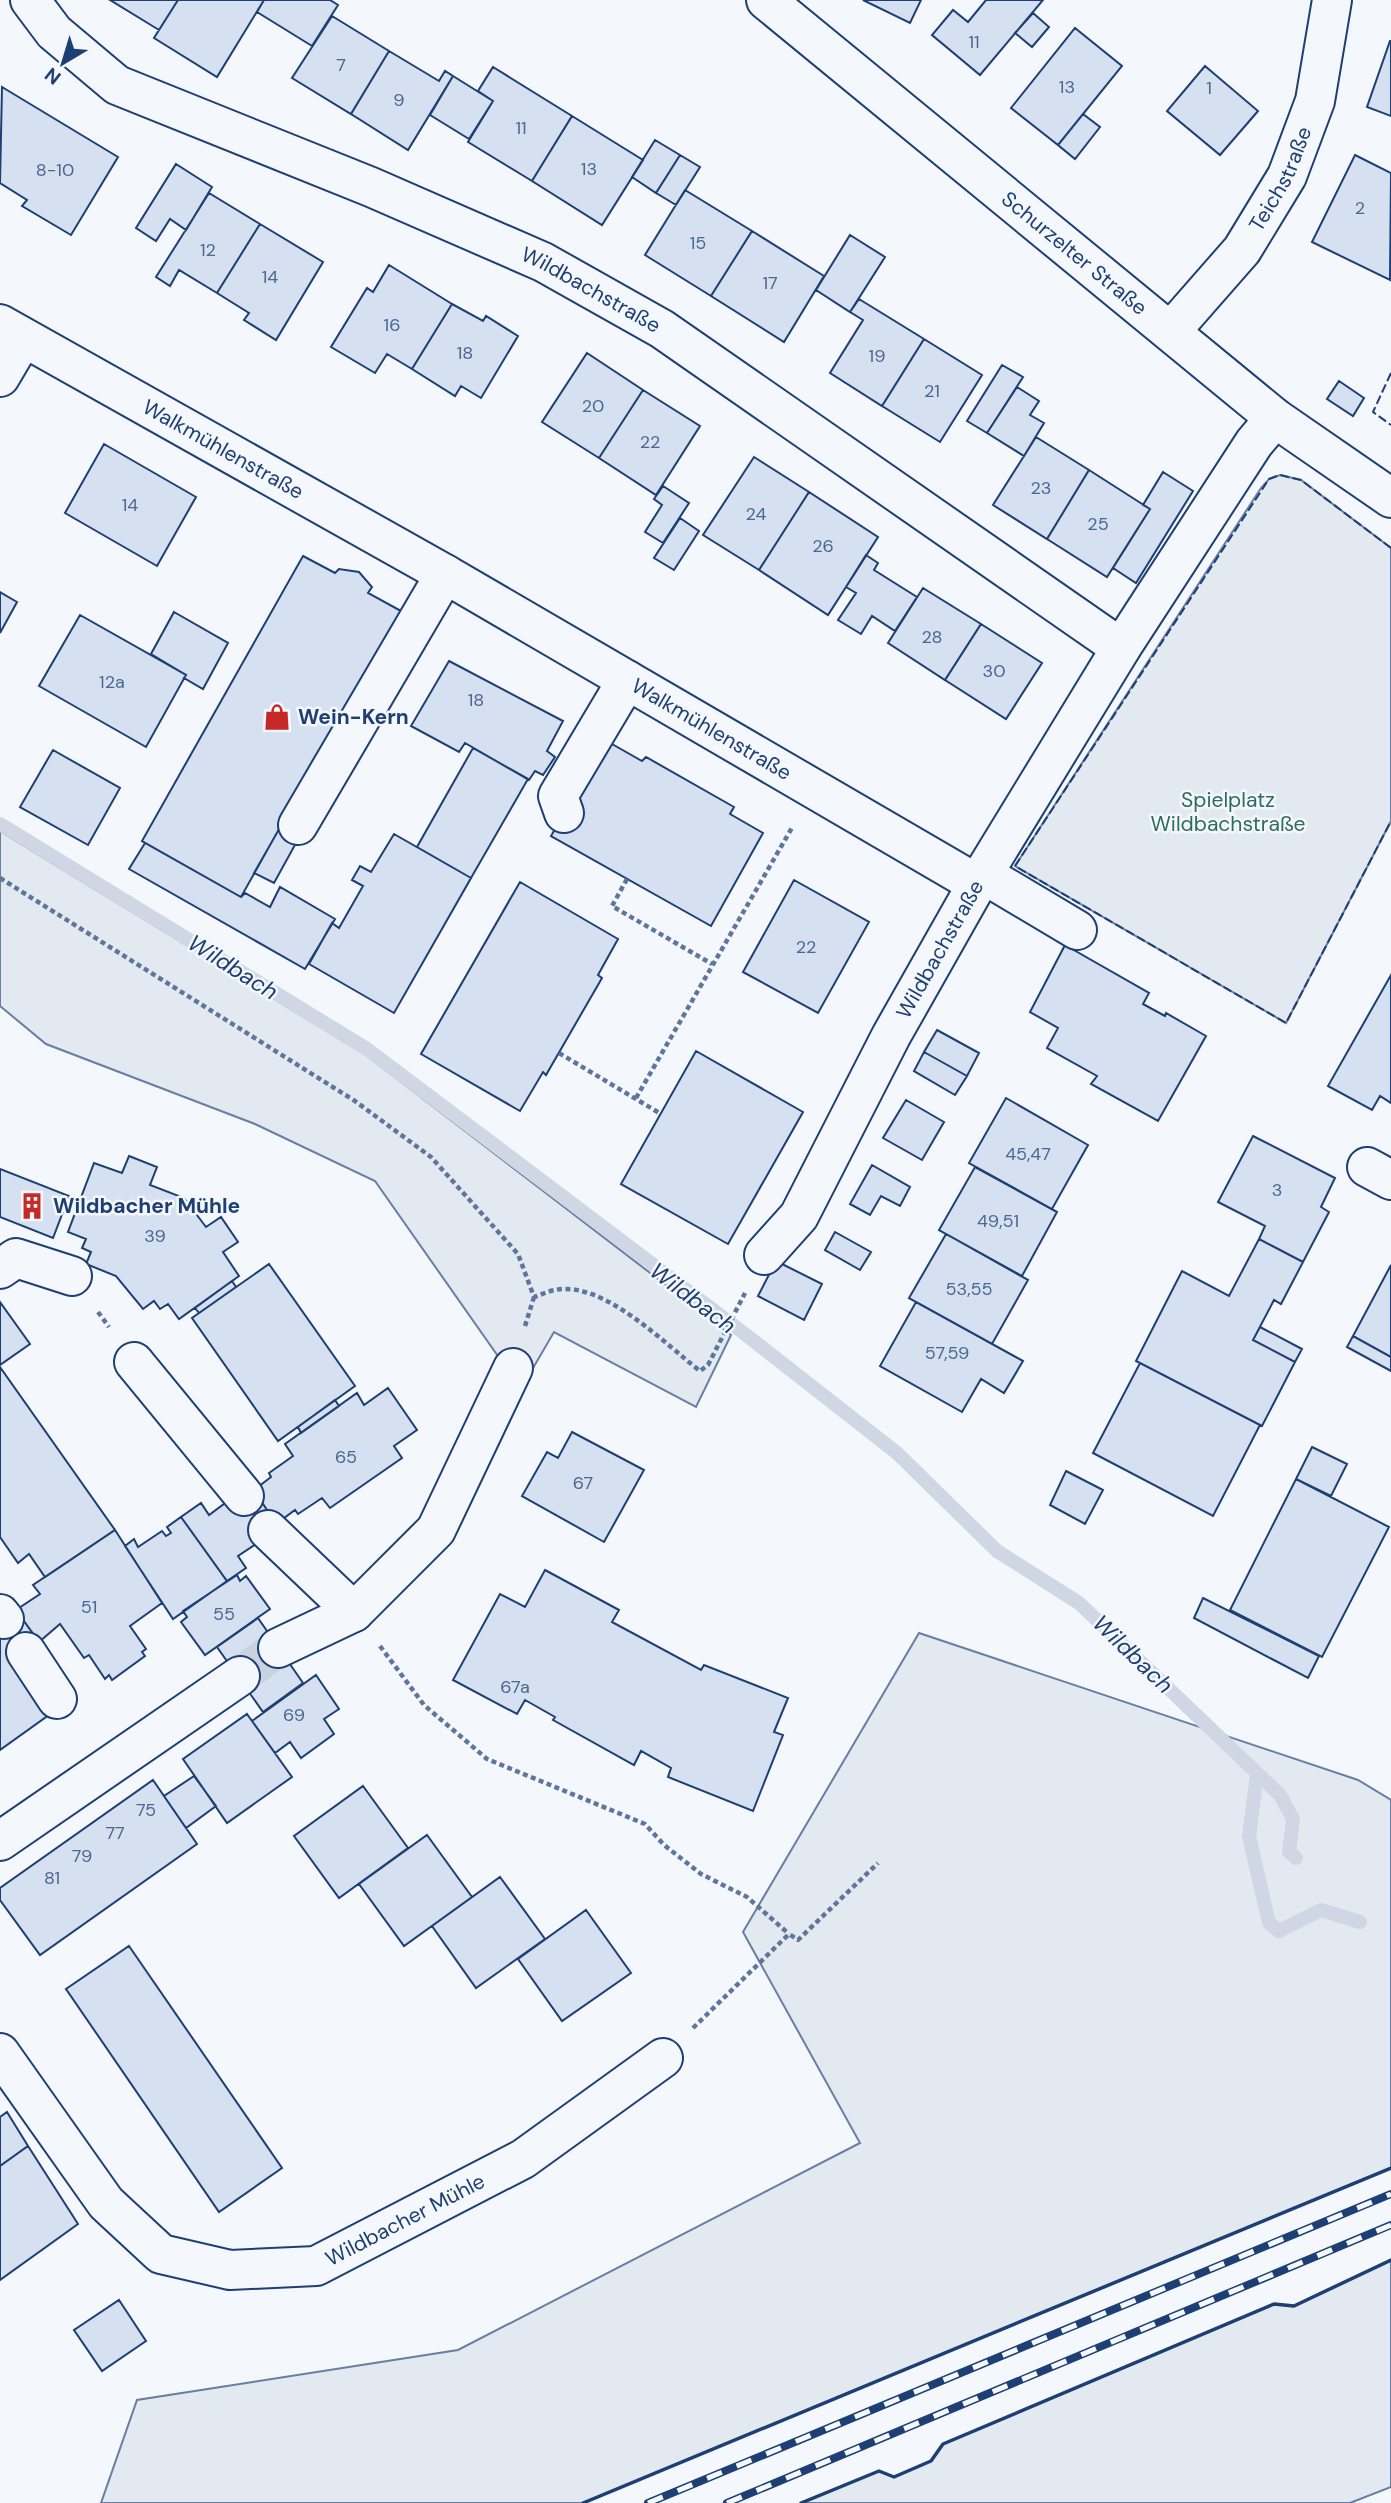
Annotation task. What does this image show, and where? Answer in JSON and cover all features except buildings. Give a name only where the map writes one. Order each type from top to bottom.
[{"type":"street","name":"Wildbachstraße","points":[[30,0],[54,32],[117,85],[371,187],[543,262],[662,329],[1121,648]]},
{"type":"street","name":"Schurzelter Straße","points":[[766,0],[1275,418],[1391,498]]},
{"type":"street","name":"Teichstraße","points":[[1171,331],[1242,250],[1287,176],[1315,101],[1332,0]]},
{"type":"street","points":[[0,377],[12,331]]},
{"type":"street","name":"Walkmühlenstraße","points":[[12,331],[445,574],[814,789],[1077,930]]},
{"type":"street","name":"Wildbachstraße","points":[[764,1255],[799,1216],[891,1036],[980,879],[1121,648],[1254,443],[1275,418]]},
{"type":"street","points":[[298,825],[445,574]]},
{"type":"street","points":[[564,813],[558,796],[627,680]]},
{"type":"street","points":[[0,1269],[16,1258],[72,1276]]},
{"type":"street","points":[[134,1362],[244,1496]]},
{"type":"street","points":[[278,1648],[354,1612],[436,1530],[513,1368]]},
{"type":"street","points":[[268,1530],[354,1612]]},
{"type":"street","points":[[26,1652],[57,1699]]},
{"type":"street","points":[[0,1841],[240,1676]]},
{"type":"street","name":"Wildbacher Mühle","points":[[0,2053],[106,2203],[161,2254],[230,2270],[316,2266],[523,2160],[663,2058]]},
{"type":"path","points":[[636,1098],[814,789]]},
{"type":"path","points":[[0,878],[355,1101],[430,1157],[518,1254],[534,1297],[557,1289],[589,1293],[625,1311],[700,1371],[708,1366],[743,1297]]},
{"type":"path","points":[[627,879],[612,906],[712,964]]},
{"type":"path","points":[[559,1053],[661,1114]]},
{"type":"path","points":[[354,1612],[424,1705],[487,1759],[645,1824],[664,1845],[701,1874],[747,1897],[798,1940],[878,1863]]},
{"type":"path","points":[[663,2058],[789,1934]]},
{"type":"green space","name":"Spielplatz Wildbachstraße","points":[[1280,475],[1301,480],[1391,548],[1391,821],[1286,1023],[1015,866],[1261,488],[1269,479]]},
{"type":"green space","points":[[0,831],[366,1055],[731,1335],[696,1407],[554,1332],[529,1375],[500,1359],[375,1181],[255,1124],[46,1044],[0,1006]]},
{"type":"green space","points":[[919,1633],[1358,1780],[1391,1800],[1391,2168],[583,2503],[101,2503],[137,2400],[458,2350],[860,2143],[743,1932]]},
{"type":"green space","points":[[1391,2260],[1391,2487],[1350,2503],[801,2503],[879,2471],[894,2477],[931,2461],[943,2444],[1274,2304],[1294,2306]]},
{"type":"waterway","name":"Wildbach","points":[[0,824],[367,1049],[741,1331],[897,1453],[997,1551],[1079,1603],[1280,1795],[1293,1819],[1289,1852],[1296,1858]]},
{"type":"waterway","points":[[1257,1775],[1249,1836],[1269,1923],[1279,1931],[1321,1910],[1360,1922]]},
{"type":"tunnel","points":[[240,1676],[278,1648]]},
{"type":"railway","points":[[648,2503],[1391,2194]]},
{"type":"railway","points":[[727,2503],[1391,2225]]},
{"type":"fence","points":[[1391,373],[1373,412],[1391,425]]},
{"type":"fence","points":[[1391,548],[1301,480],[1280,475],[1269,479],[1015,866],[1286,1023],[1391,821]]},
{"type":"wall","points":[[583,2503],[1391,2168]]},
{"type":"wall","points":[[801,2503],[879,2471],[894,2477],[931,2461],[943,2444],[1274,2304],[1294,2306],[1391,2260]]},
{"type":"place","name":"Wein-Kern","points":[[277,717]]},
{"type":"place","name":"Wildbacher Mühle","points":[[32,1206]]}]
